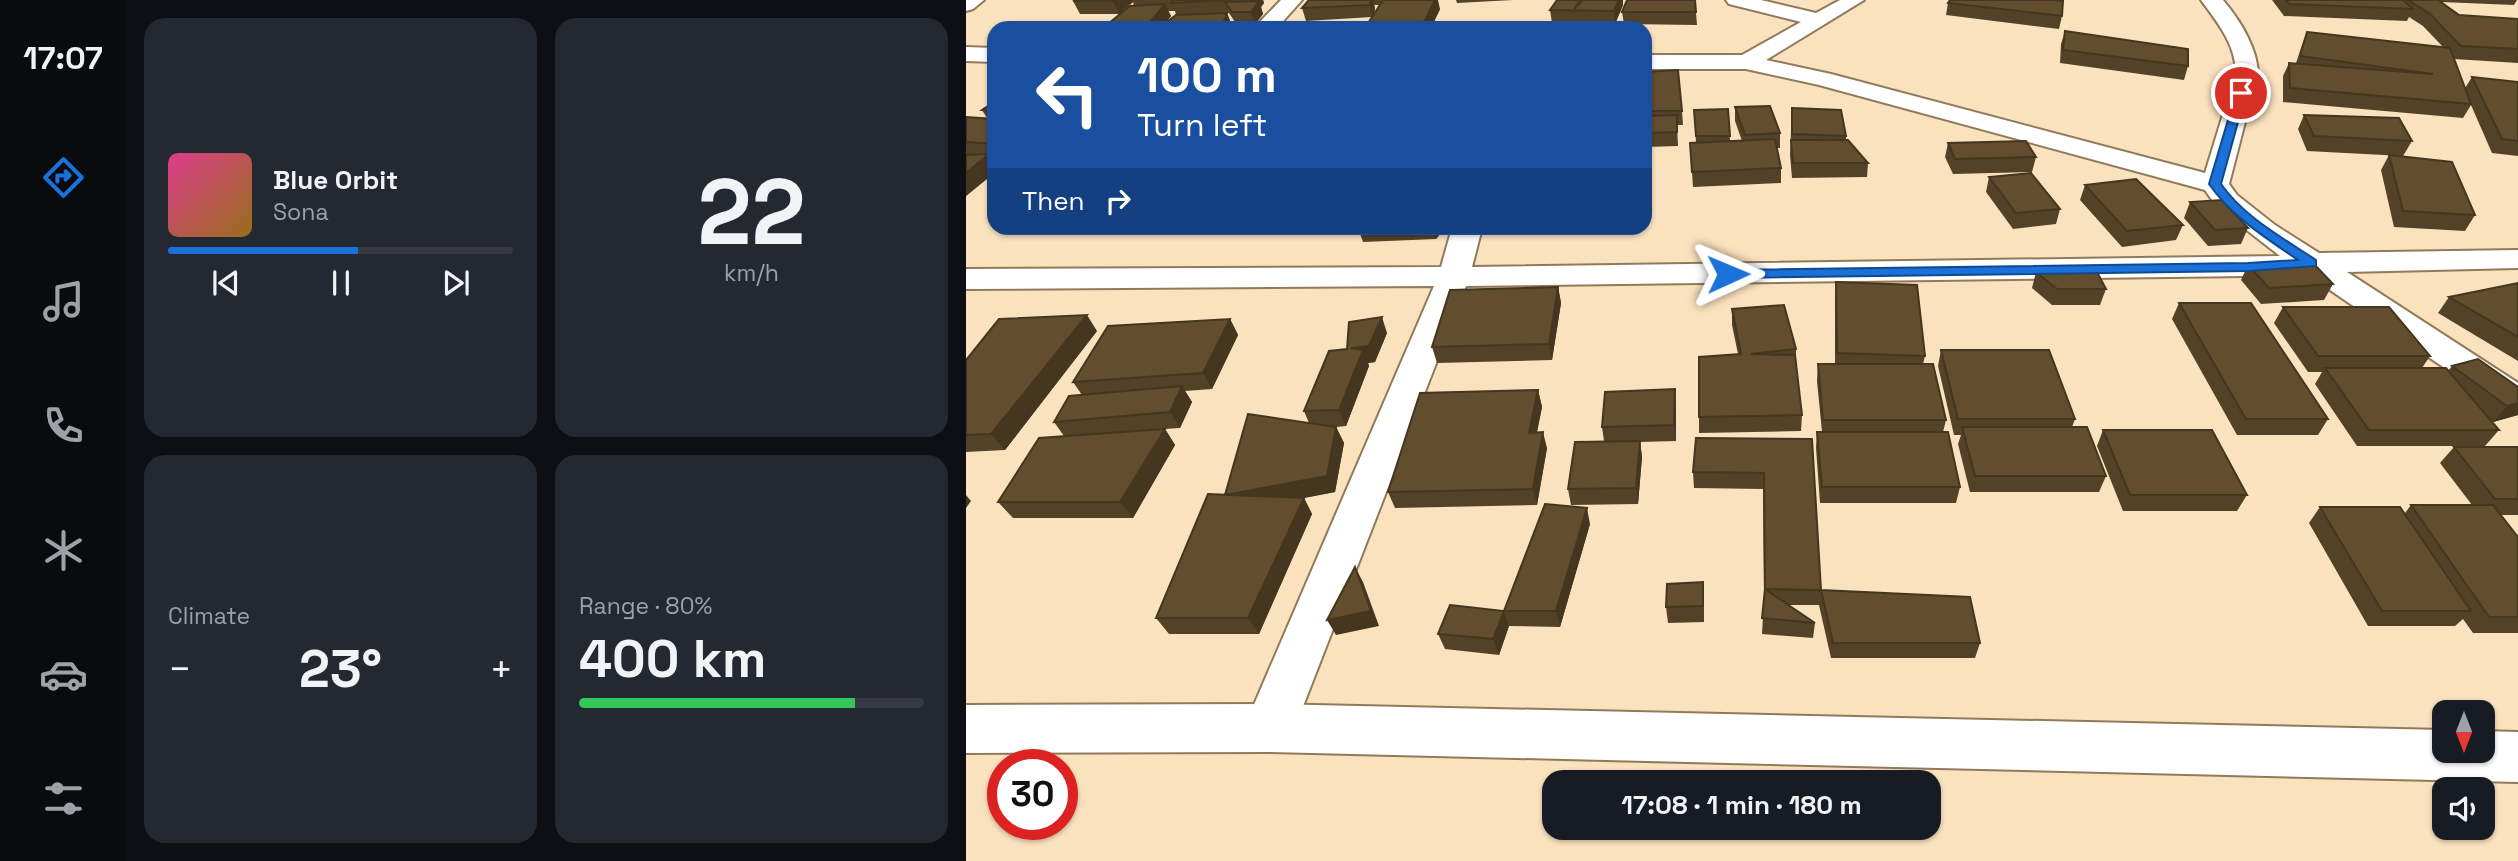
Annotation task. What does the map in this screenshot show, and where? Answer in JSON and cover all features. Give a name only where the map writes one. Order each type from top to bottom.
[{"type":"street","points":[[966,5],[974,0]]},
{"type":"street","points":[[1272,21],[1292,0]]},
{"type":"street","points":[[1737,0],[1819,20]]},
{"type":"street","points":[[1746,62],[1854,0]]},
{"type":"street","points":[[2211,0],[2221,8],[2231,25],[2248,70],[2215,184]]},
{"type":"street","points":[[966,54],[987,55]]},
{"type":"street","points":[[1652,62],[1746,62],[1823,79],[2215,184],[2227,201],[2264,231],[2518,400]]},
{"type":"street","points":[[1270,728],[1454,277],[1465,235]]},
{"type":"street","points":[[966,279],[1454,277],[2248,267],[2312,263],[2518,259]]},
{"type":"street","points":[[966,730],[1270,728],[2518,757]]},
{"type":"building","points":[[1075,0],[1114,0],[1073,1]]},
{"type":"building","points":[[1174,0],[1234,0],[1171,3]]},
{"type":"building","points":[[1309,0],[1371,0],[1370,5],[1302,8]]},
{"type":"building","points":[[1383,0],[1435,0],[1424,21],[1370,21]]},
{"type":"building","points":[[1557,0],[1580,0],[1574,9],[1583,0],[1619,0],[1614,11],[1550,10]]},
{"type":"building","points":[[1627,0],[1695,0],[1696,12],[1622,12]]},
{"type":"building","points":[[1950,0],[2063,1],[2062,16],[1948,3]]},
{"type":"building","points":[[2286,0],[2403,0],[2413,9],[2289,4]]},
{"type":"building","points":[[2408,0],[2438,0],[2459,15],[2518,19],[2518,49],[2461,46],[2430,14]]},
{"type":"building","points":[[1259,1],[1251,12],[1232,12],[1225,2]]},
{"type":"building","points":[[1165,4],[1151,21],[1112,21],[1130,6]]},
{"type":"building","points":[[1227,13],[1224,21],[1168,21],[1176,15]]},
{"type":"building","points":[[2065,31],[2188,49],[2188,66],[2063,50]]},
{"type":"building","points":[[2307,32],[2450,48],[2471,104],[2290,88],[2289,63],[2433,74],[2300,56]]},
{"type":"building","points":[[1678,70],[1682,111],[1652,111],[1652,72]]},
{"type":"building","points":[[2472,77],[2518,82],[2518,141],[2502,139]]},
{"type":"building","points":[[1770,106],[1780,133],[1745,135],[1735,107]]},
{"type":"building","points":[[1792,108],[1841,110],[1846,136],[1792,134]]},
{"type":"building","points":[[1728,109],[1730,136],[1696,136],[1694,110]]},
{"type":"building","points":[[1677,115],[1677,132],[1652,133],[1652,116]]},
{"type":"building","points":[[2304,115],[2399,118],[2412,141],[2314,136]]},
{"type":"building","points":[[966,117],[987,118],[987,144],[966,142]]},
{"type":"building","points":[[1775,139],[1781,168],[1692,172],[1690,143]]},
{"type":"building","points":[[1791,140],[1848,140],[1868,163],[1793,163]]},
{"type":"building","points":[[2026,141],[2036,157],[1955,159],[1948,143]]},
{"type":"building","points":[[987,154],[966,173],[966,155]]},
{"type":"building","points":[[2389,155],[2452,162],[2475,215],[2403,211]]},
{"type":"building","points":[[2031,173],[2060,209],[2016,213],[1989,177]]},
{"type":"building","points":[[2136,179],[2183,225],[2127,231],[2085,185]]},
{"type":"building","points":[[2222,200],[2248,228],[2215,230],[2190,202]]},
{"type":"building","points":[[2311,261],[2333,284],[2269,288],[2248,265]]},
{"type":"building","points":[[2036,272],[2097,272],[2106,289],[2057,289]]},
{"type":"building","points":[[1836,282],[1917,285],[1925,356],[1837,353]]},
{"type":"building","points":[[2518,283],[2518,337],[2449,297]]},
{"type":"building","points":[[1558,287],[1549,344],[1432,347],[1450,290]]},
{"type":"building","points":[[2179,303],[2251,303],[2328,419],[2246,419]]},
{"type":"building","points":[[1784,305],[1796,349],[1751,354],[1795,355],[1802,415],[1699,417],[1699,357],[1741,354],[1732,309]]},
{"type":"building","points":[[2283,307],[2389,307],[2430,356],[2318,356]]},
{"type":"building","points":[[1087,315],[991,434],[966,435],[966,360],[999,319]]},
{"type":"building","points":[[1382,317],[1369,346],[1351,348],[1363,350],[1339,410],[1304,411],[1329,351],[1347,349],[1349,322]]},
{"type":"building","points":[[1230,319],[1203,373],[1073,382],[1108,326]]},
{"type":"building","points":[[1941,350],[2049,350],[2075,419],[1958,419]]},
{"type":"building","points":[[2478,359],[2518,387],[2518,403],[2507,406],[2452,366]]},
{"type":"building","points":[[1818,364],[1933,364],[1946,420],[1823,420]]},
{"type":"building","points":[[2325,368],[2446,368],[2499,430],[2369,430]]},
{"type":"building","points":[[1182,386],[1170,412],[1054,422],[1069,396]]},
{"type":"building","points":[[1675,389],[1674,425],[1602,427],[1605,392]]},
{"type":"building","points":[[1538,390],[1529,433],[1543,432],[1533,489],[1388,492],[1420,393]]},
{"type":"building","points":[[1248,414],[1336,427],[1327,476],[1225,495]]},
{"type":"building","points":[[1962,427],[2087,427],[2106,476],[1975,476]]},
{"type":"building","points":[[1165,429],[1120,502],[998,502],[1039,438]]},
{"type":"building","points":[[2103,430],[2212,430],[2247,495],[2130,495]]},
{"type":"building","points":[[1817,432],[1948,432],[1960,487],[1822,487]]},
{"type":"building","points":[[1696,438],[1812,439],[1821,590],[1765,589],[1764,473],[1693,472]]},
{"type":"building","points":[[1640,441],[1636,488],[1568,489],[1575,442]]},
{"type":"building","points":[[2454,447],[2518,447],[2518,499],[2495,499]]},
{"type":"building","points":[[1208,494],[1304,498],[1248,618],[1156,618]]},
{"type":"building","points":[[1545,504],[1587,508],[1556,611],[1504,611]]},
{"type":"building","points":[[2411,505],[2493,505],[2518,537],[2518,617],[2489,617]]},
{"type":"building","points":[[2320,507],[2400,507],[2471,611],[2382,611]]},
{"type":"building","points":[[1355,567],[1371,611],[1327,620]]},
{"type":"building","points":[[1703,582],[1703,606],[1666,607],[1667,584]]},
{"type":"building","points":[[1765,589],[1815,623],[1762,618]]},
{"type":"building","points":[[1821,590],[1970,597],[1980,643],[1833,643]]},
{"type":"building","points":[[1450,605],[1504,611],[1493,639],[1438,634]]},
{"type":"route","points":[[1728,274],[2248,267],[2312,263],[2264,231],[2227,201],[2215,184],[2241,93]]}]
